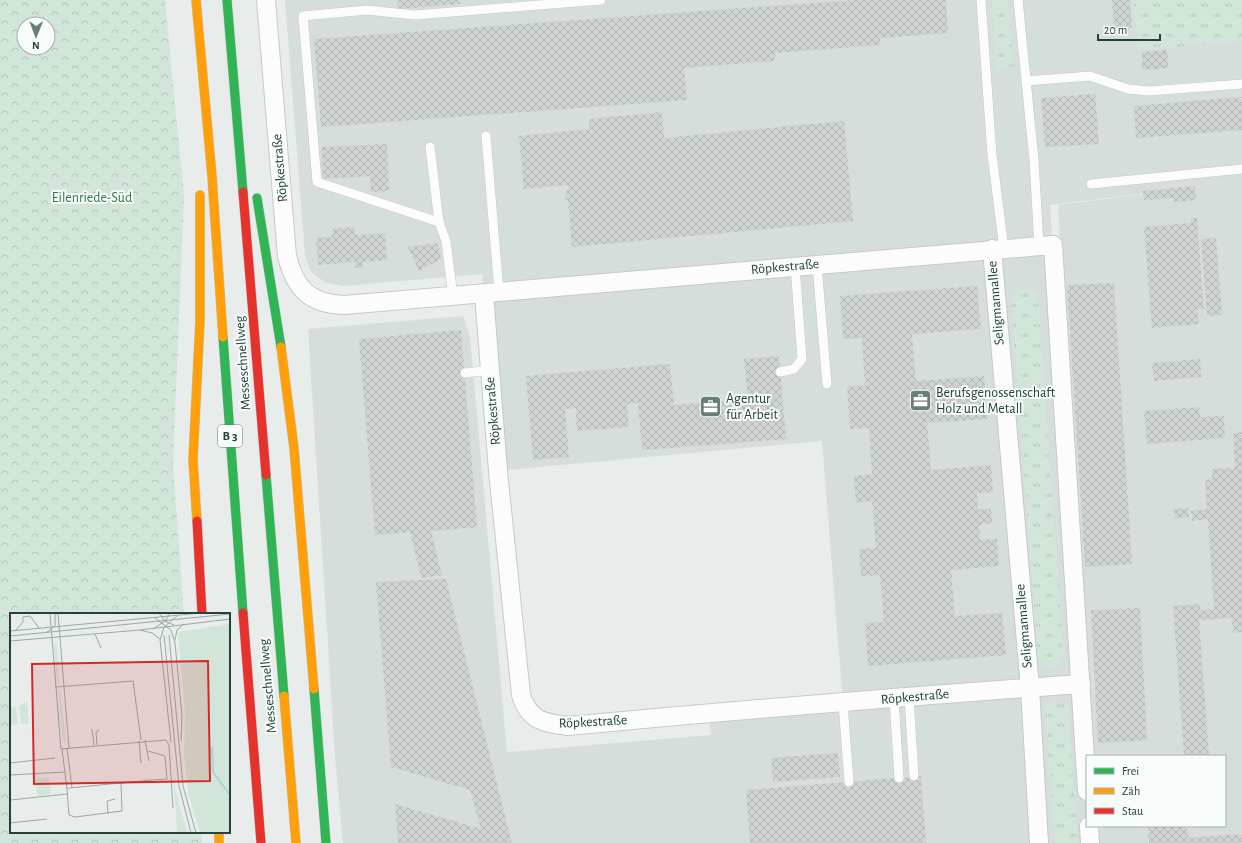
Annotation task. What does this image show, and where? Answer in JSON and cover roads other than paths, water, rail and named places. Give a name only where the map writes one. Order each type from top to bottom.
[{"type":"highway","name":"Messeschnellweg","points":[[196,0],[261,843]]},
{"type":"highway","name":"Messeschnellweg","points":[[227,0],[296,843]]},
{"type":"highway","points":[[199,30],[200,148]]},
{"type":"highway","points":[[230,31],[249,149]]},
{"type":"highway","points":[[200,187],[200,321],[193,460],[202,613]]},
{"type":"highway","points":[[255,188],[283,362],[294,448],[326,843]]},
{"type":"highway","points":[[218,833],[220,843]]},
{"type":"street","name":"Röpkestraße","points":[[266,0],[287,256],[294,278],[300,287],[309,296],[321,302],[333,305],[453,296],[998,249]]},
{"type":"street","name":"Seligmannallee","points":[[1039,843],[1030,688],[998,249],[1052,245],[1086,773]]},
{"type":"street","name":"Röpkestraße","points":[[491,293],[490,370],[498,472],[521,695],[525,707],[534,717],[548,724],[568,726],[737,710],[1081,684]]},
{"type":"street","points":[[1089,827],[1090,843]]},
{"type":"lane","points":[[439,222],[317,182],[303,16],[367,10],[415,15],[601,0]]},
{"type":"lane","points":[[981,0],[998,249]]},
{"type":"lane","points":[[1018,0],[1034,160],[1039,246]]},
{"type":"lane","points":[[1026,82],[1090,76],[1128,89],[1149,91],[1242,84]]},
{"type":"lane","points":[[486,136],[491,293]]},
{"type":"lane","points":[[430,147],[439,222],[446,241],[453,296]]},
{"type":"lane","points":[[1091,184],[1242,169]]},
{"type":"lane","points":[[817,265],[827,384]]},
{"type":"lane","points":[[780,372],[794,369],[802,359],[795,266]]},
{"type":"lane","points":[[465,373],[490,370]]},
{"type":"lane","points":[[901,698],[914,776]]},
{"type":"lane","points":[[899,778],[901,698]]},
{"type":"lane","points":[[844,703],[849,782]]},
{"type":"place","name":"Berufsgenossenschaft Holz und Metall","points":[[920,401]]},
{"type":"place","name":"Agentur für Arbeit","points":[[711,407]]},
{"type":"park label","name":"Eilenriede-Süd","points":[[92,198]]}]
